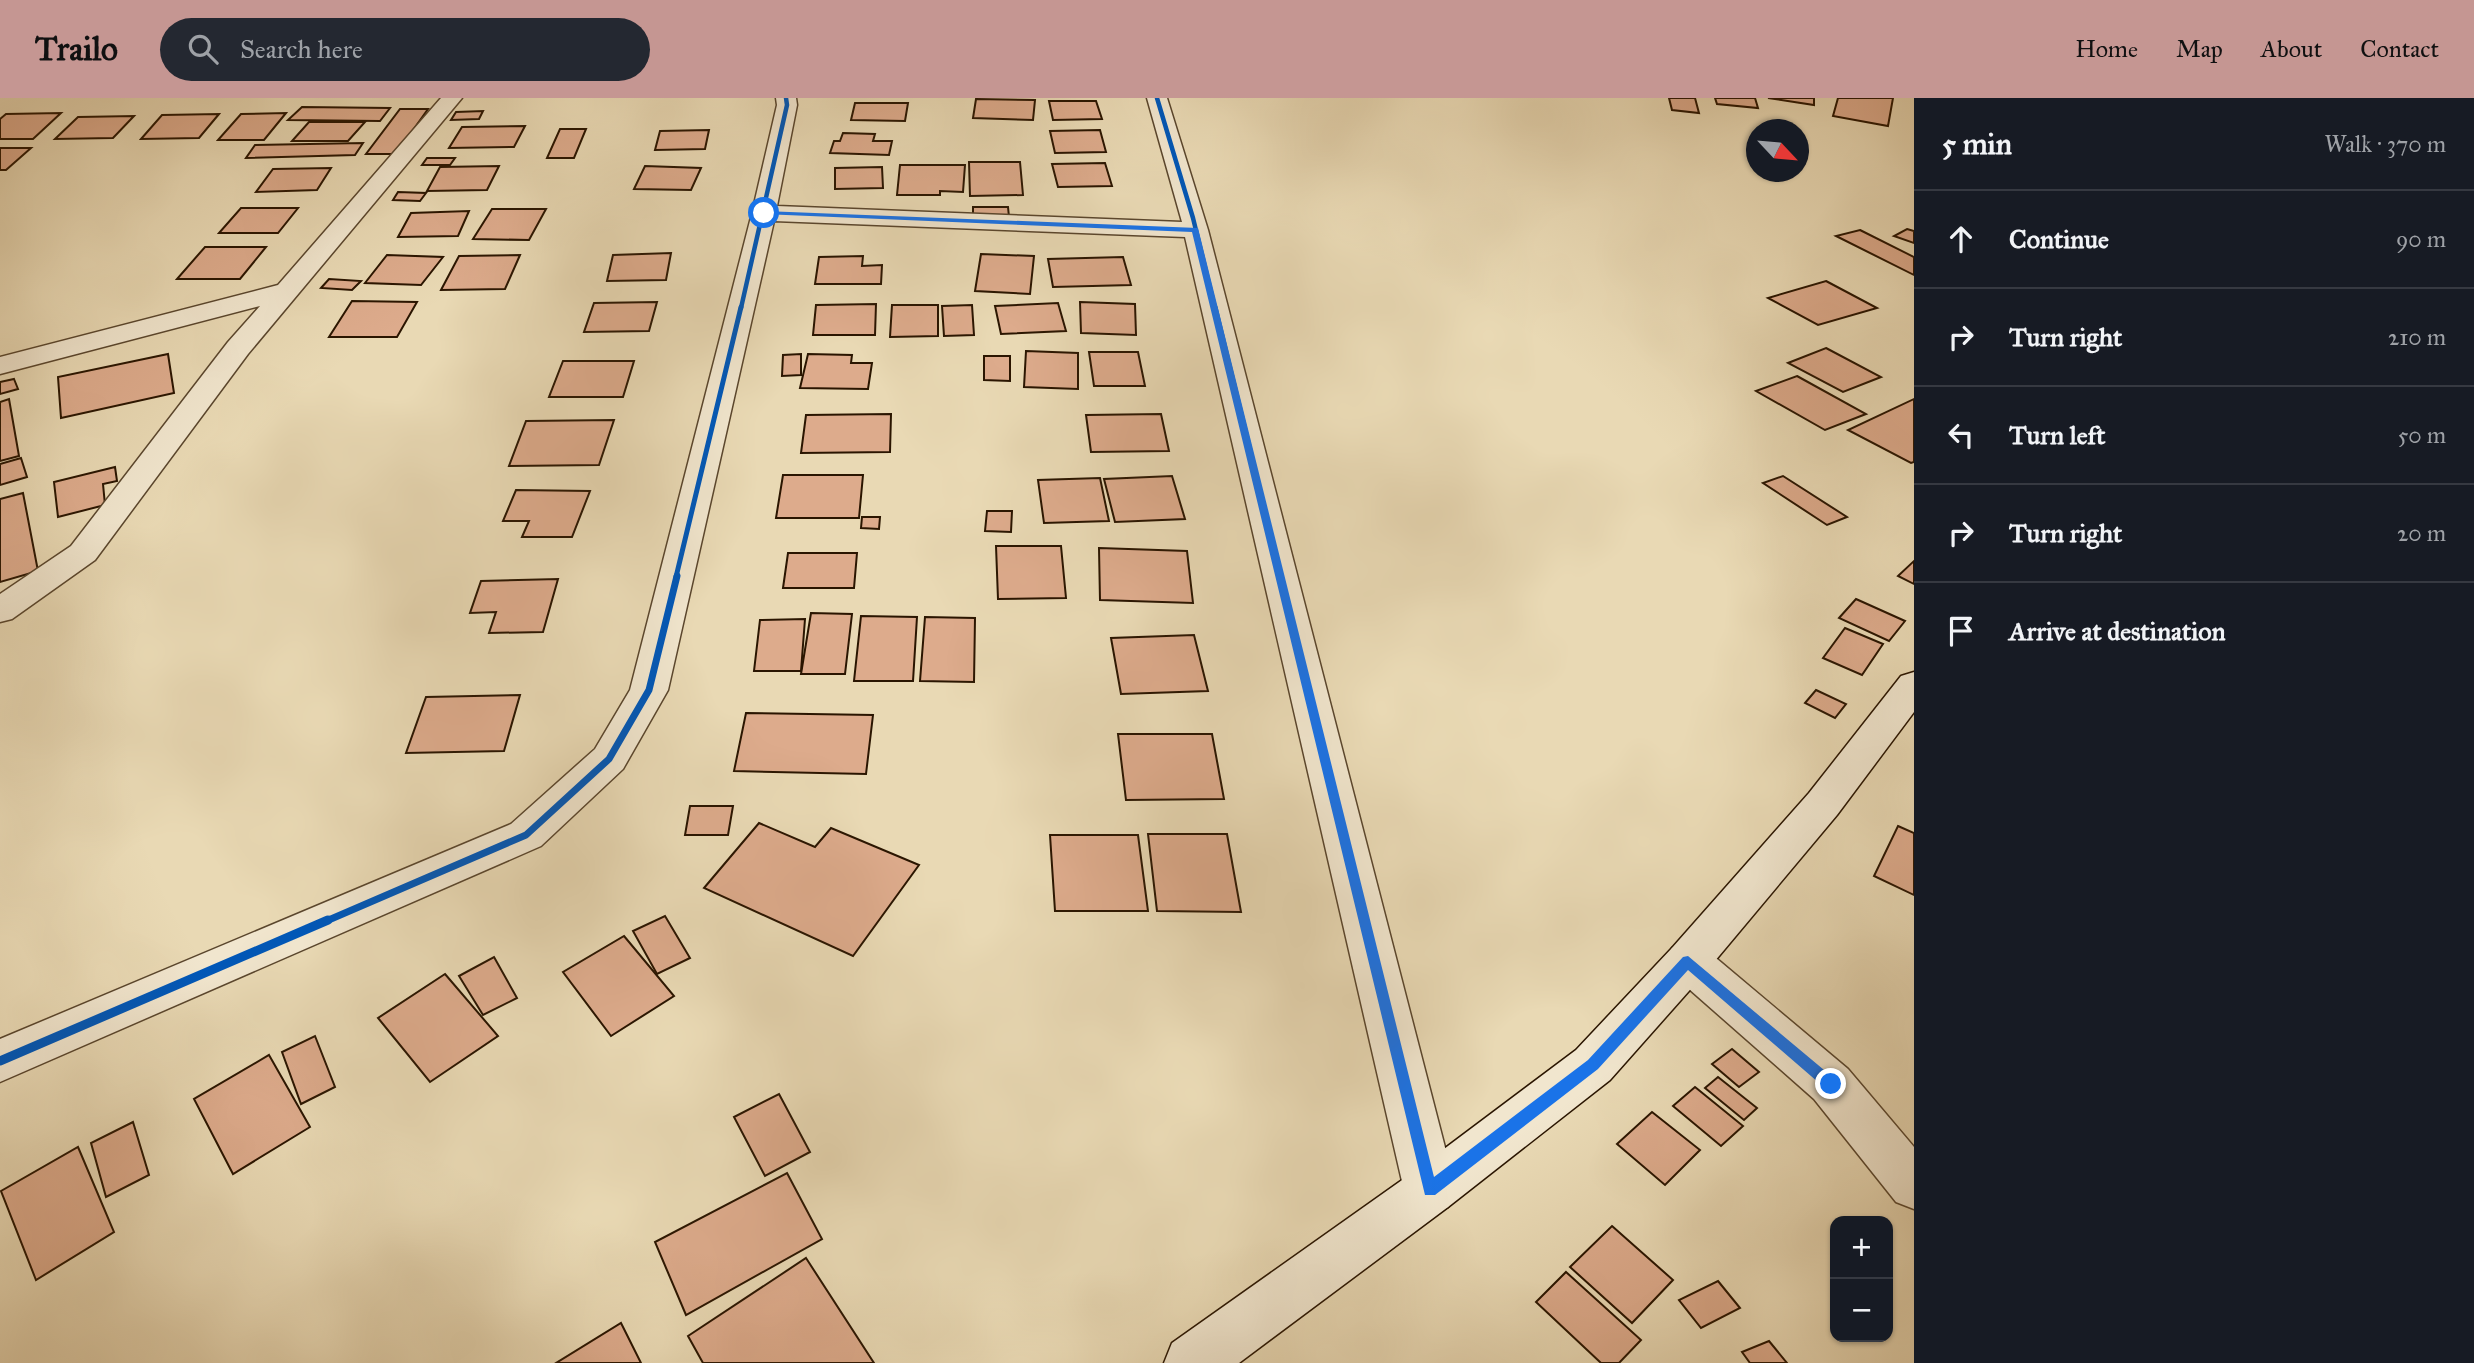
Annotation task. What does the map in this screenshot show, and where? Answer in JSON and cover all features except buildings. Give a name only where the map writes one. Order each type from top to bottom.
[{"type":"street","points":[[0,611],[83,553],[237,348],[452,98]]},
{"type":"street","points":[[0,1061],[526,835],[609,758],[649,690],[764,213],[787,105],[786,98]]},
{"type":"street","points":[[1157,98],[1195,230],[1430,1190]]},
{"type":"street","points":[[764,213],[1195,230]]},
{"type":"street","points":[[0,366],[286,291]]},
{"type":"street","points":[[1192,1363],[1430,1190],[1593,1065],[1688,961],[1823,804],[1914,685]]},
{"type":"street","points":[[1688,961],[1831,1084],[1914,1185]]},
{"type":"cycle path","points":[[0,1061],[526,835],[609,759],[649,690],[764,213],[787,105],[786,98]]},
{"type":"cycle path","points":[[1157,98],[1193,218],[1430,1190]]},
{"type":"route","points":[[764,213],[1195,230],[1430,1190],[1593,1065],[1688,961],[1831,1084]]}]
